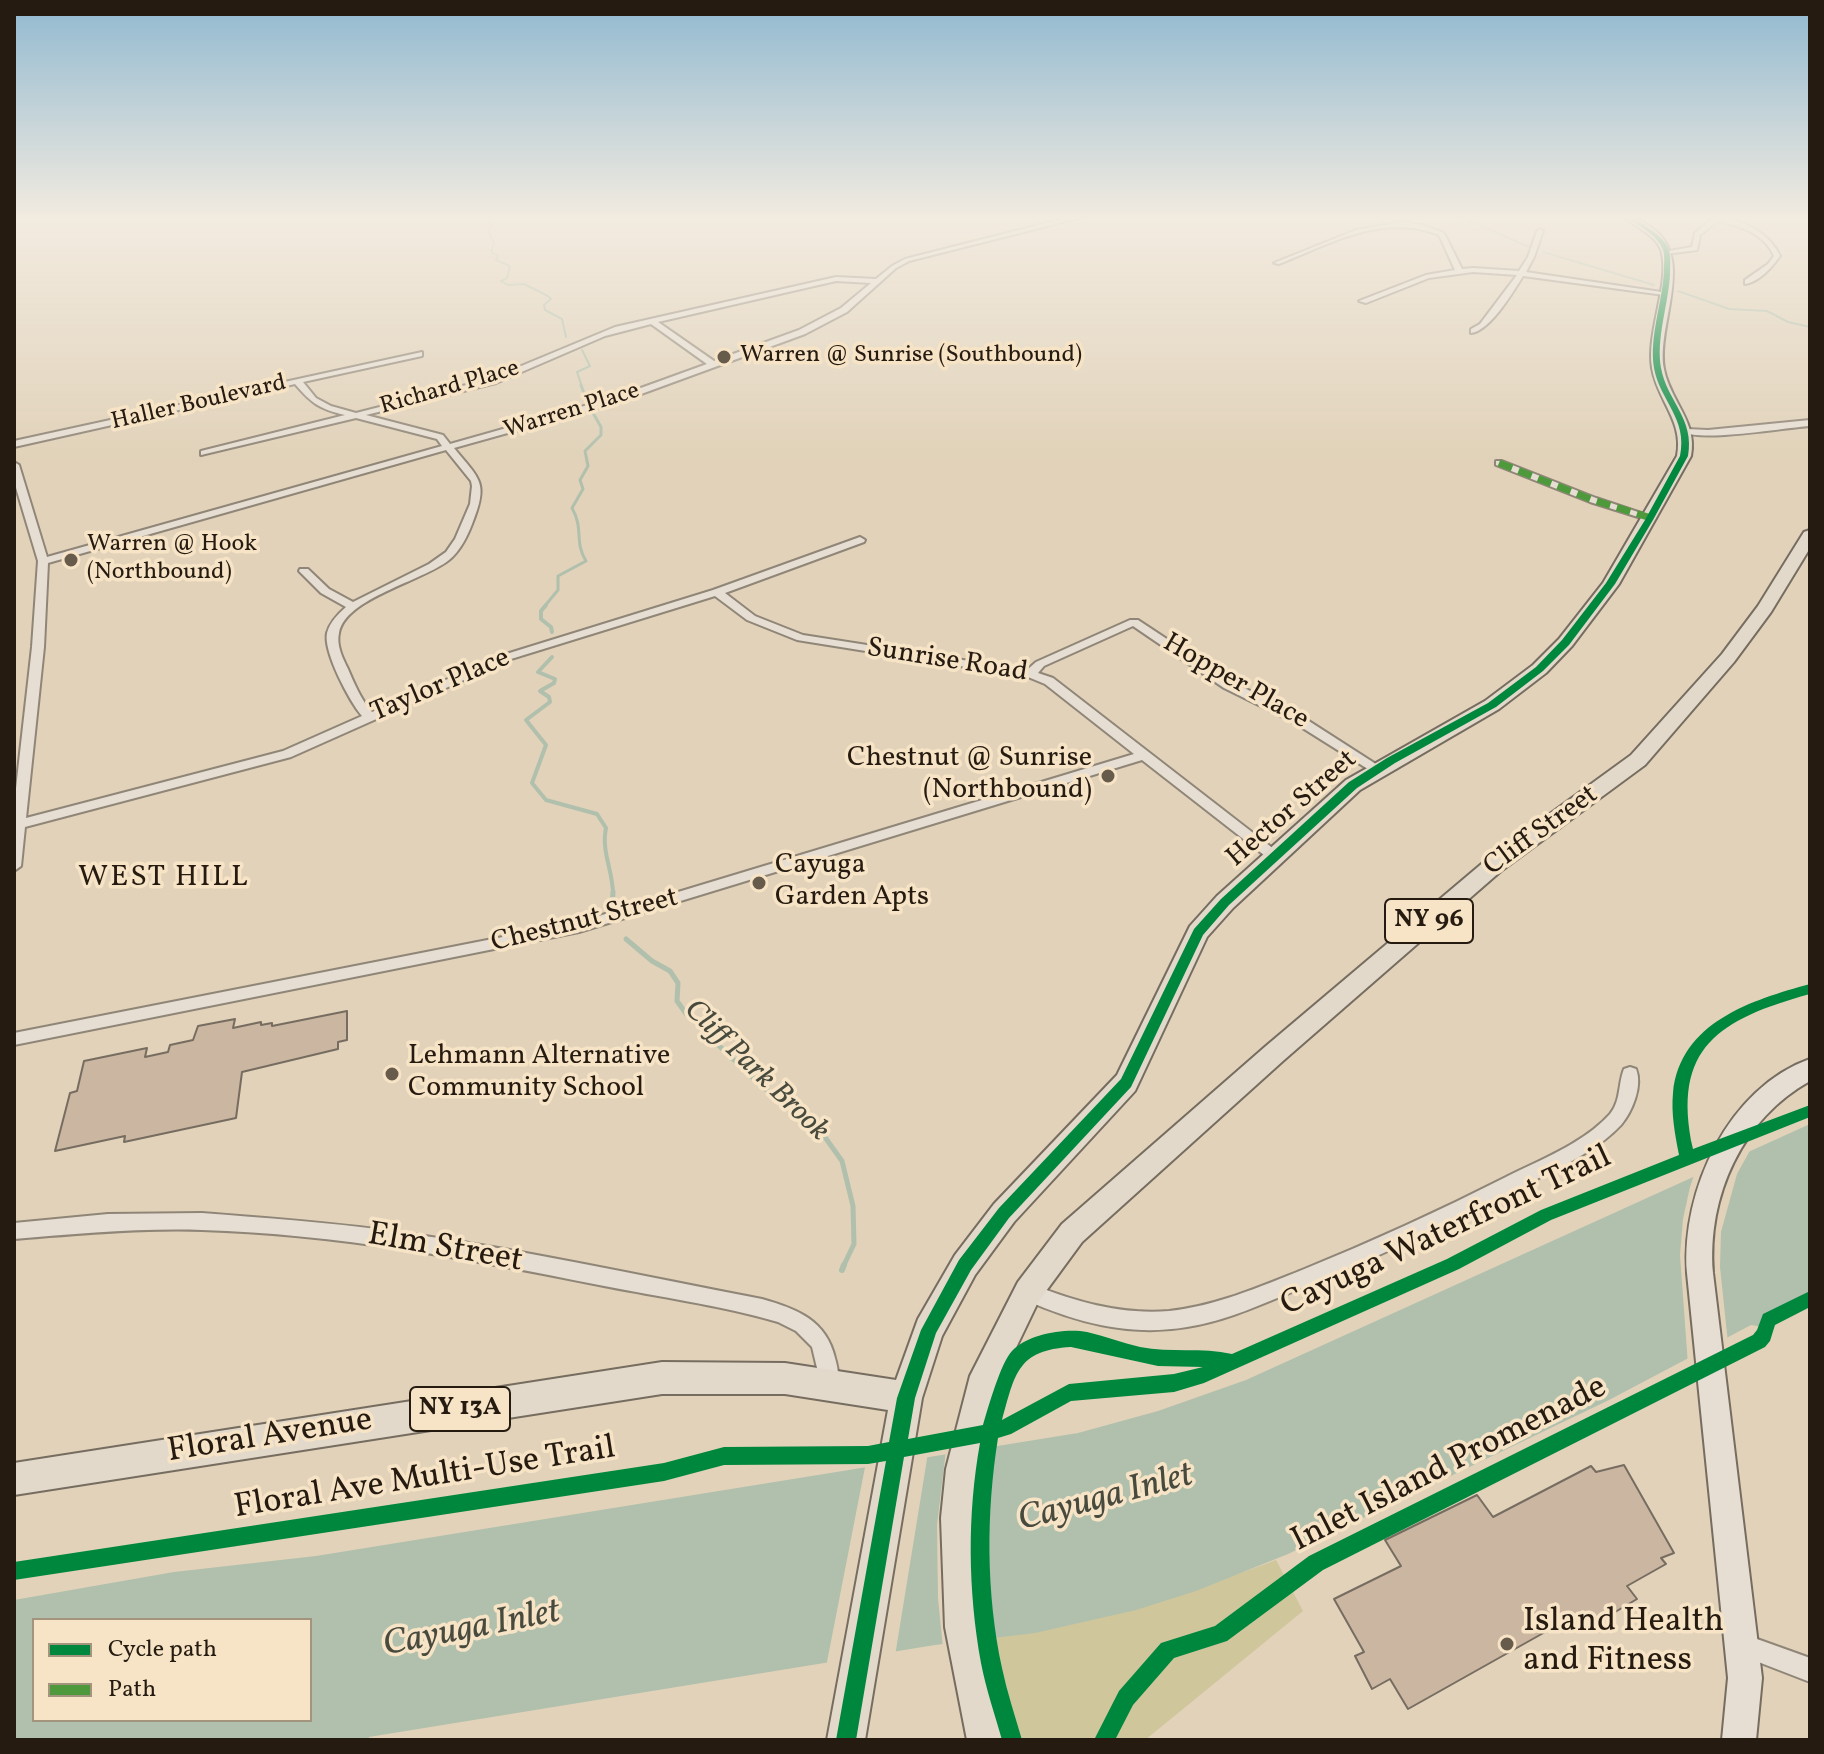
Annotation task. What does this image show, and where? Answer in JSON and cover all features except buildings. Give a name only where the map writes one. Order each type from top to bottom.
[{"type":"main road","points":[[1663,299],[1656,342],[1658,367],[1665,391],[1687,432]]},
{"type":"main road","name":"Hector Street","points":[[846,1740],[906,1398],[929,1330],[965,1265],[1004,1213],[1126,1083],[1198,932],[1225,902],[1324,809],[1376,768],[1491,705],[1532,676],[1588,614],[1651,518],[1684,456],[1689,443],[1687,432]]},
{"type":"main road","name":"Cliff Street","points":[[1028,1292],[1072,1233],[1275,1053],[1493,866],[1638,760],[1728,658],[1765,608],[1810,535]]},
{"type":"main road","points":[[1739,1740],[1745,1678],[1711,1387],[1699,1253],[1702,1228],[1718,1170],[1734,1137],[1750,1116],[1783,1085],[1810,1069]]},
{"type":"main road","name":"NY 96","points":[[986,1740],[963,1627],[958,1518],[962,1469],[986,1376],[1028,1292]]},
{"type":"main road","name":"Floral Avenue","points":[[14,1479],[662,1378],[753,1375],[829,1382],[906,1398]]},
{"type":"street","name":"Richard Place","points":[[204,453],[510,376],[589,338],[749,299]]},
{"type":"street","name":"Warren Place","points":[[43,561],[599,405],[714,365],[822,322],[859,299]]},
{"type":"street","points":[[1363,301],[1368,299]]},
{"type":"street","points":[[1474,331],[1483,326],[1502,299]]},
{"type":"street","points":[[652,321],[714,365]]},
{"type":"street","name":"Haller Boulevard","points":[[14,444],[419,354]]},
{"type":"street","points":[[297,381],[320,405],[430,432],[444,439],[474,477],[478,489],[460,542],[447,557],[354,607],[335,625],[333,644],[364,712],[370,717]]},
{"type":"street","points":[[1687,432],[1708,433],[1810,423]]},
{"type":"street","points":[[1499,463],[1593,500],[1651,518]]},
{"type":"street","points":[[14,465],[43,561],[38,647],[14,866]]},
{"type":"street","name":"Taylor Place","points":[[19,824],[260,763],[300,749],[507,657],[717,592],[860,540]]},
{"type":"street","points":[[304,571],[325,591],[354,607]]},
{"type":"street","name":"Sunrise Road","points":[[717,592],[751,618],[801,638],[1030,674],[1049,681],[1274,856]]},
{"type":"street","name":"Hopper Place","points":[[1030,674],[1040,664],[1134,622],[1240,693],[1306,724],[1376,768]]},
{"type":"street","name":"Chestnut Street","points":[[14,1039],[579,927],[1144,755]]},
{"type":"street","points":[[1028,1292],[1048,1302],[1095,1316],[1129,1320],[1184,1318],[1235,1306],[1375,1250],[1444,1218],[1552,1161],[1613,1122],[1628,1098],[1630,1074]]},
{"type":"street","name":"Elm Street","points":[[14,1231],[95,1221],[239,1224],[378,1237],[517,1262],[762,1308],[791,1317],[819,1338],[828,1360],[829,1382]]},
{"type":"street","points":[[1742,1645],[1810,1670]]},
{"type":"shaded area","points":[[1276,1560],[1303,1611],[1145,1740],[1020,1740],[994,1638],[1102,1617]]},
{"type":"water","name":"Cayuga Inlet","points":[[1810,1124],[1810,1296],[1766,1317],[1763,1327],[1751,1325],[1609,1400],[1288,1554],[1196,1591],[1136,1610],[1035,1633],[935,1645],[369,1737],[368,1740],[14,1740],[14,1600],[174,1572],[316,1556],[1078,1433],[1158,1411],[1246,1380]]},
{"type":"pier","points":[[1753,1145],[1737,1174],[1721,1232],[1720,1267],[1728,1343],[1688,1365],[1680,1255],[1690,1187],[1695,1172]]},
{"type":"pier","points":[[994,1442],[985,1528],[994,1642],[943,1648],[938,1598],[937,1525],[946,1450]]},
{"type":"pier","points":[[928,1453],[895,1656],[826,1667],[866,1462]]},
{"type":"waterway","name":"Cliff Park Brook","points":[[551,299],[544,305],[545,310],[562,319],[566,337]]},
{"type":"waterway","points":[[1700,299],[1729,309],[1767,311],[1788,322],[1810,327]]},
{"type":"waterway","name":"Cliff Park Brook","points":[[582,350],[590,366],[577,372],[582,387]]},
{"type":"waterway","name":"Cliff Park Brook","points":[[581,385],[587,402]]},
{"type":"waterway","name":"Cliff Park Brook","points":[[544,607],[558,590],[558,576],[586,561],[580,548],[578,522],[572,508],[583,489],[580,480],[588,466],[585,451],[601,435],[601,427],[593,413]]},
{"type":"waterway","name":"Cliff Park Brook","points":[[546,605],[541,611],[541,619],[551,627],[552,632]]},
{"type":"waterway","name":"Cliff Park Brook","points":[[552,657],[538,672],[555,679],[554,683],[540,691],[549,697],[550,702],[526,720],[546,745],[532,783],[546,800],[597,814],[606,828],[605,845],[613,893]]},
{"type":"waterway","name":"Cliff Park Brook","points":[[612,909],[613,893]]},
{"type":"waterway","name":"Cliff Park Brook","points":[[626,939],[652,961],[670,971],[678,983],[677,1001],[687,1015],[704,1027],[715,1042],[764,1088],[817,1126],[842,1161],[853,1206],[854,1244],[843,1267]]},
{"type":"waterway","name":"Cliff Park Brook","points":[[842,1270],[844,1265]]},
{"type":"marked path","points":[[1499,463],[1593,500],[1651,518]]},
{"type":"cycle path","points":[[846,1740],[906,1398],[929,1330],[965,1265],[1004,1213],[1126,1083],[1198,932],[1225,902],[1353,785],[1391,760],[1492,705],[1540,669],[1566,642],[1611,584],[1684,456],[1686,445],[1682,423],[1658,369],[1663,299]]},
{"type":"cycle path","name":"Cayuga Waterfront Trail","points":[[14,1571],[664,1472],[724,1456],[868,1455],[1005,1428],[1069,1393],[1174,1383],[1204,1375],[1453,1264],[1546,1215],[1687,1158],[1679,1121],[1680,1090],[1687,1064],[1701,1042],[1721,1024],[1746,1010],[1810,989]]},
{"type":"cycle path","points":[[1687,1158],[1810,1111]]},
{"type":"cycle path","name":"Inlet Island Promenade","points":[[1104,1740],[1126,1698],[1168,1650],[1220,1634],[1316,1563],[1759,1341],[1769,1320],[1810,1299]]},
{"type":"cycle path","points":[[1012,1740],[991,1663],[980,1548],[985,1466],[992,1426],[1002,1390],[1017,1357],[1036,1345],[1071,1338],[1158,1358],[1231,1362]]},
{"type":"place","name":"Warren @ Sunrise (Southbound)","points":[[724,357]]},
{"type":"place","name":"Warren @ Hook (Northbound)","points":[[71,560]]},
{"type":"place","name":"Chestnut @ Sunrise (Northbound)","points":[[1108,776]]},
{"type":"place","name":"Cayuga Garden Apts","points":[[759,883]]},
{"type":"place","name":"Lehmann Alternative Community School","points":[[392,1074]]},
{"type":"place","name":"Island Health and Fitness","points":[[1507,1644]]},
{"type":"district","name":"WEST HILL","points":[[164,879]]}]
